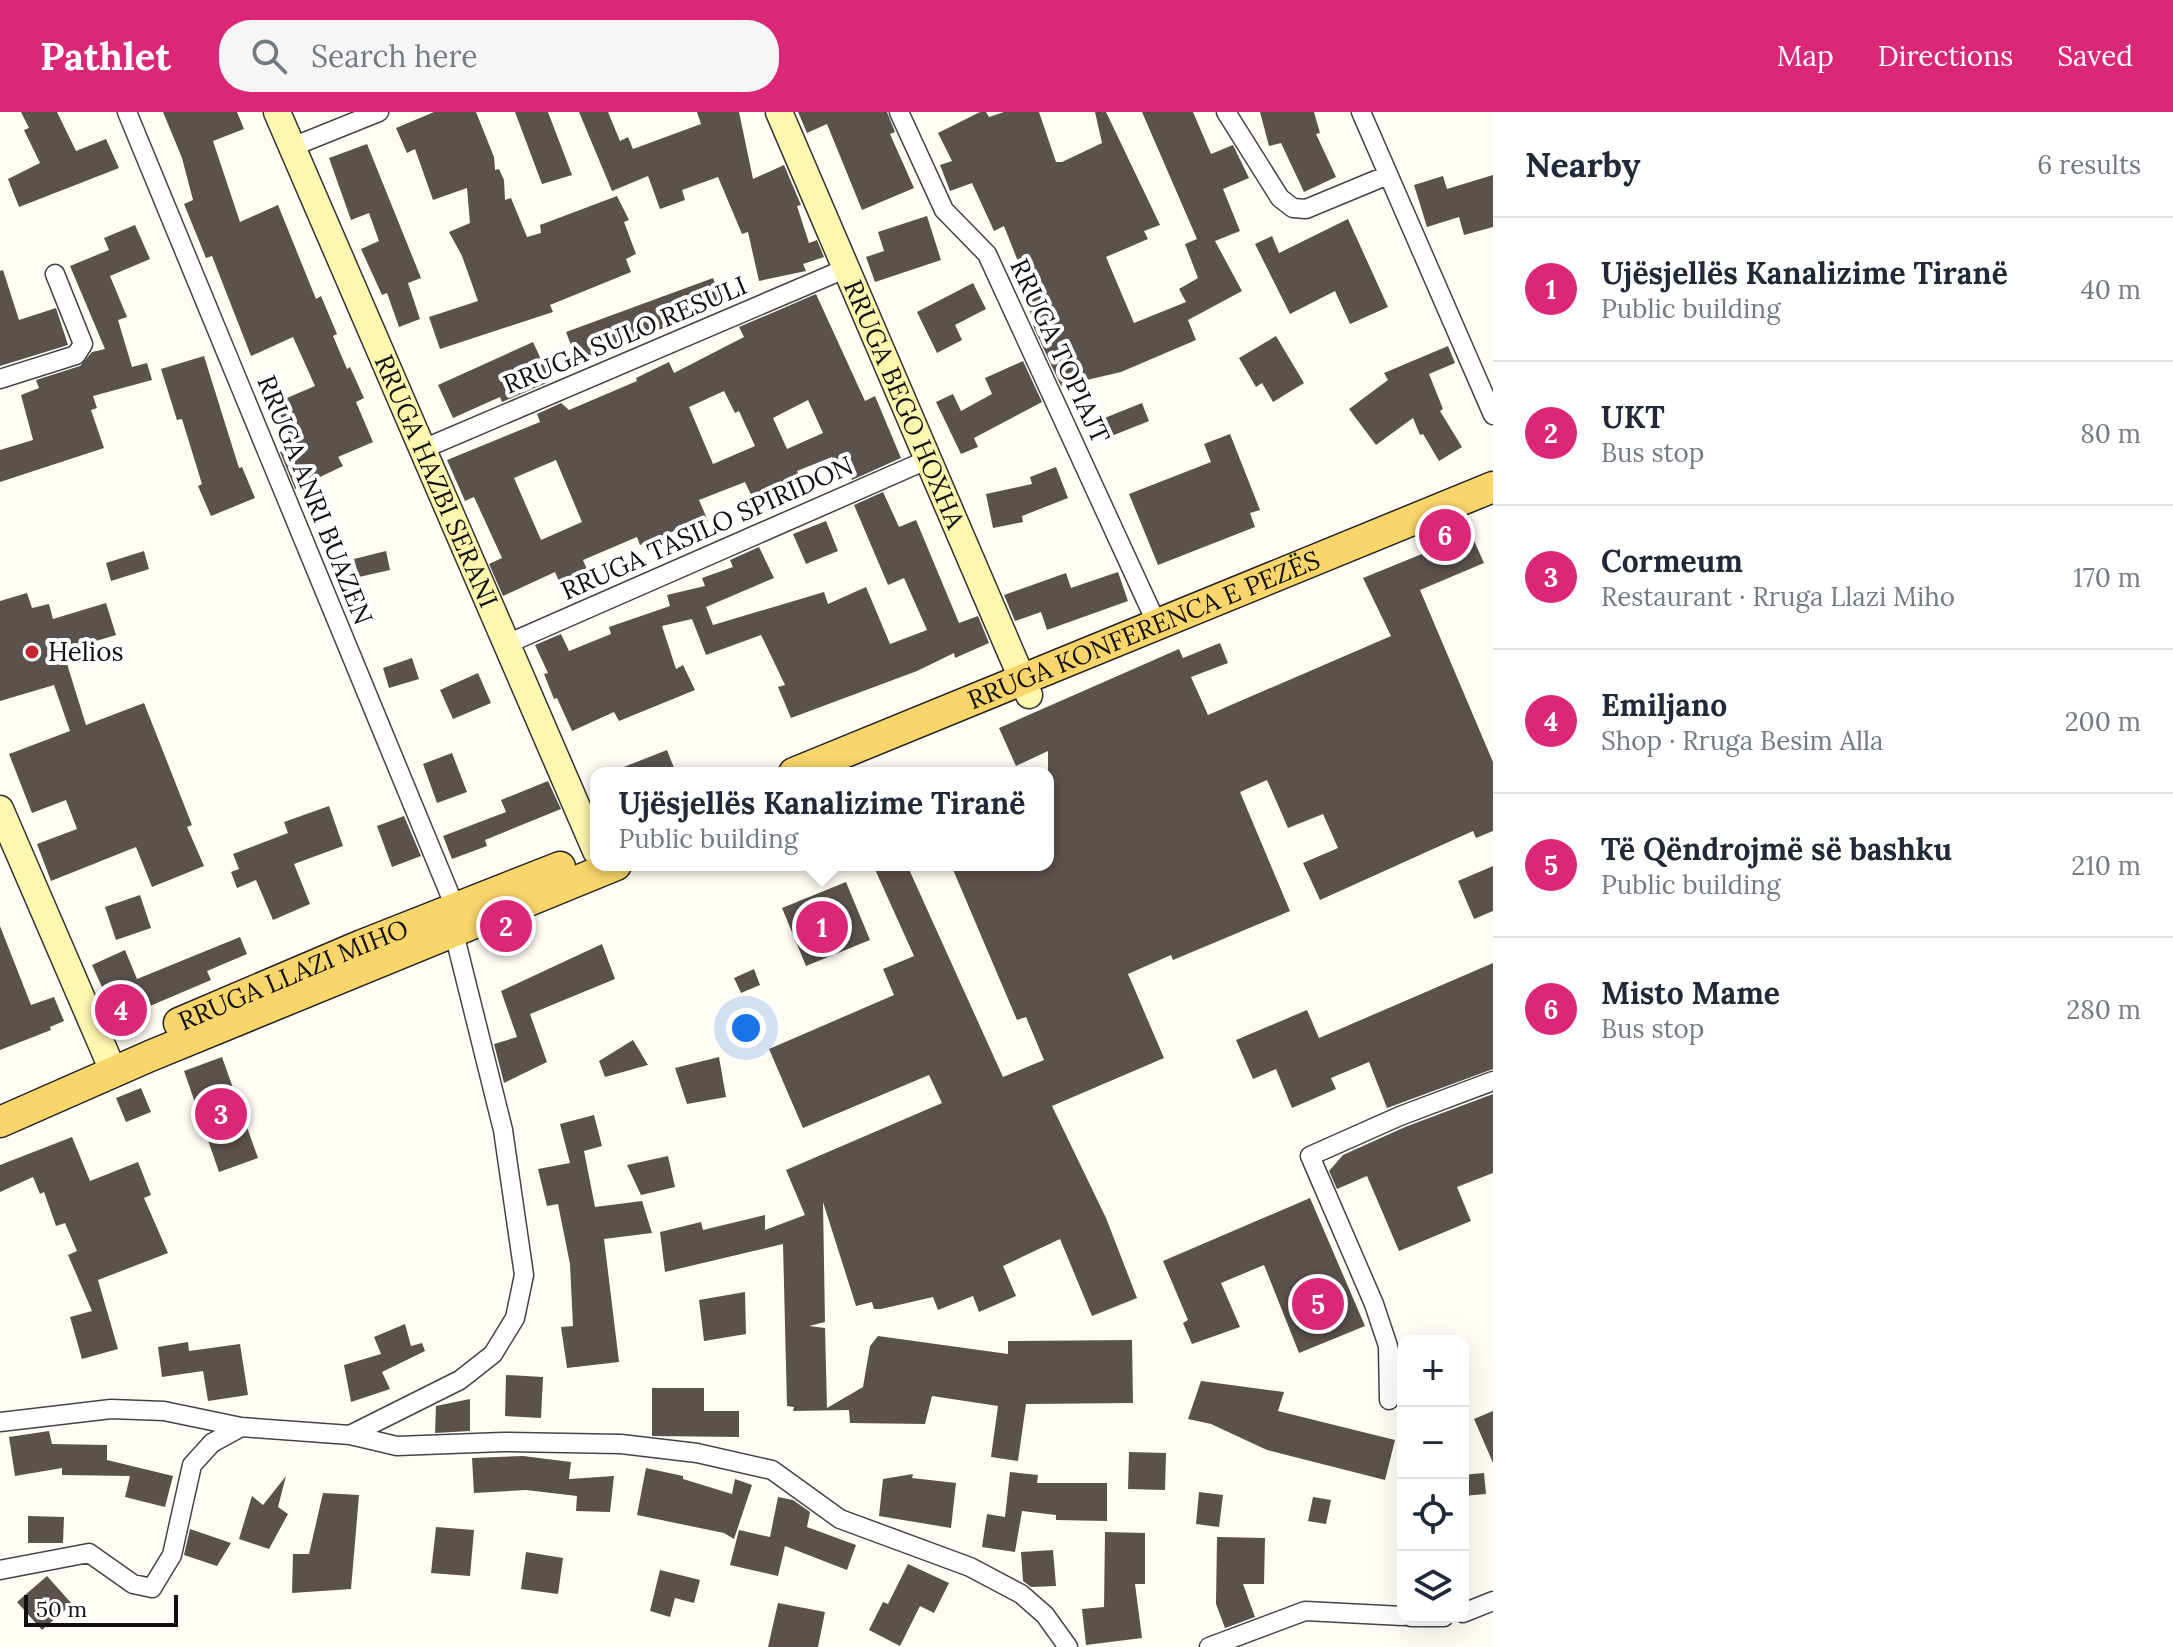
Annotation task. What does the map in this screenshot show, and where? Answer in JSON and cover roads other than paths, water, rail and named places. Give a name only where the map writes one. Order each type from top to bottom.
[{"type":"main road","name":"RRUGA KONFERENCA E PEZËS","points":[[852,767],[1157,624],[1493,487]]},
{"type":"main road","name":"RRUGA KONFERENCA E PEZËS","points":[[810,767],[1027,687],[1493,501]]},
{"type":"main road","points":[[454,920],[590,855]]},
{"type":"main road","points":[[454,920],[598,871]]},
{"type":"main road","name":"RRUGA LLAZI MIHO","points":[[0,1100],[109,1064],[454,920]]},
{"type":"main road","name":"RRUGA LLAZI MIHO","points":[[0,1122],[109,1064]]},
{"type":"street","name":"RRUGA ANRI BUAZEN","points":[[127,112],[454,920],[503,1130],[524,1275],[515,1318],[493,1354],[460,1380],[350,1435]]},
{"type":"street","name":"RRUGA HAZBI SERANI","points":[[277,112],[590,838]]},
{"type":"street","points":[[292,147],[379,112]]},
{"type":"street","name":"RRUGA BEGO HOXHA","points":[[779,112],[1027,687]]},
{"type":"street","name":"RRUGA TOPIAJT","points":[[899,112],[944,210],[987,254],[1157,624]]},
{"type":"street","points":[[1226,112],[1280,198],[1293,208],[1306,209],[1388,175]]},
{"type":"street","points":[[1361,112],[1493,415]]},
{"type":"street","name":"RRUGA SULO RESULI","points":[[423,449],[847,268]]},
{"type":"street","points":[[0,379],[76,355],[81,350],[83,344],[55,274]]},
{"type":"street","name":"RRUGA TASILO SPIRIDON","points":[[507,644],[929,459]]},
{"type":"street","points":[[0,809],[109,1064]]},
{"type":"street","points":[[1389,1400],[1388,1346],[1374,1304],[1310,1156],[1400,1116],[1493,1081]]},
{"type":"street","points":[[0,1422],[111,1409],[164,1411],[241,1427],[350,1435],[397,1446],[503,1442],[621,1444],[697,1453],[772,1470],[840,1519],[970,1567],[1021,1594],[1045,1615],[1068,1647]]},
{"type":"street","points":[[0,1570],[89,1553],[133,1584],[152,1588],[172,1555],[192,1465],[212,1443],[241,1427]]},
{"type":"street","points":[[1469,1611],[1493,1601]]},
{"type":"street","points":[[1209,1647],[1305,1611],[1397,1616]]},
{"type":"place","name":"Misto Mame","points":[[1445,535]]},
{"type":"place","name":"Helios","points":[[32,652]]},
{"type":"place","name":"UKT","points":[[506,926]]},
{"type":"place","name":"Ujësjellës Kanalizime Tiranë","points":[[822,927]]},
{"type":"place","name":"Emiljano","points":[[121,1010]]},
{"type":"place","name":"Cormeum","points":[[221,1114]]},
{"type":"place","name":"Të Qëndrojmë së bashku","points":[[1318,1304]]}]
